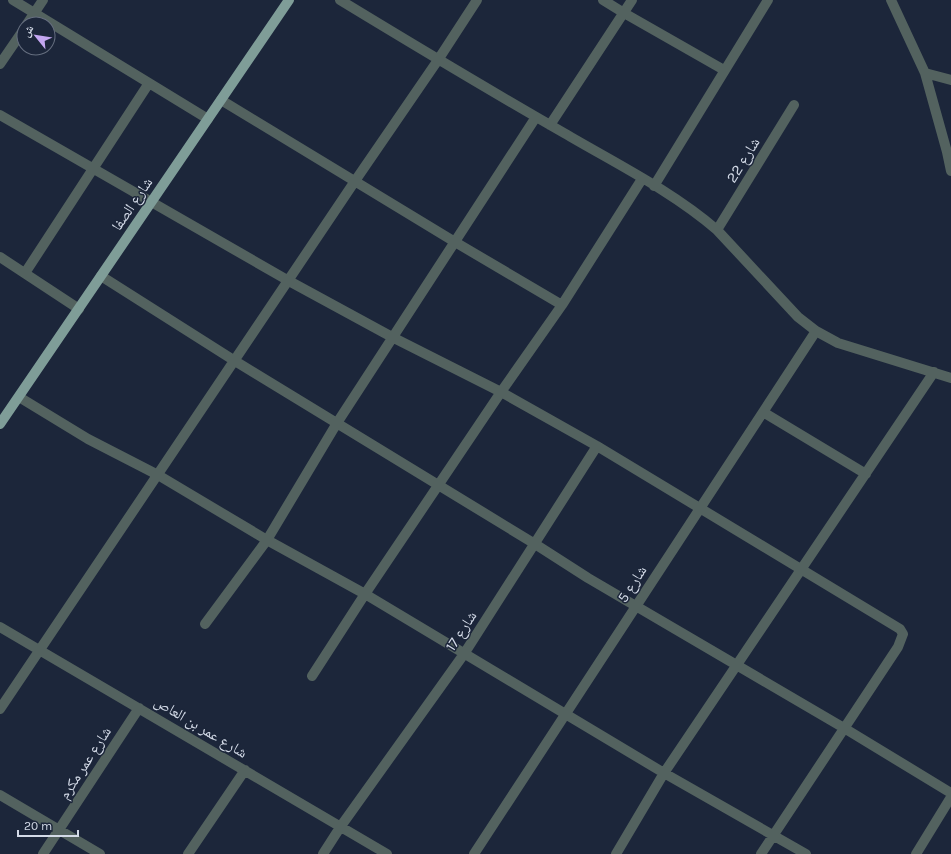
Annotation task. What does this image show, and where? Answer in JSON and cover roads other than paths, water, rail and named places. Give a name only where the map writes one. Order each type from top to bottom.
[{"type":"main road","name":"شارع الصفا","points":[[0,424],[289,0]]},
{"type":"street","points":[[13,0],[208,119]]},
{"type":"street","points":[[32,16],[43,0]]},
{"type":"street","points":[[340,0],[438,60],[654,186],[705,220],[717,230],[798,317],[816,331],[838,343],[951,378]]},
{"type":"street","points":[[0,710],[477,0]]},
{"type":"street","points":[[603,0],[724,70]]},
{"type":"street","points":[[550,125],[632,0]]},
{"type":"street","points":[[654,186],[768,0]]},
{"type":"street","points":[[891,0],[925,73],[951,171]]},
{"type":"street","points":[[0,64],[16,41]]},
{"type":"street","points":[[925,73],[951,80]]},
{"type":"street","points":[[25,273],[149,83]]},
{"type":"street","points":[[221,100],[562,305]]},
{"type":"street","name":"شارع 22","points":[[717,230],[794,105]]},
{"type":"street","points":[[0,115],[151,202],[392,337],[501,392],[597,446],[897,627],[902,632],[902,639],[898,647],[761,854]]},
{"type":"street","points":[[205,624],[267,540],[337,423],[536,117]]},
{"type":"street","points":[[312,676],[365,594],[501,392],[562,305],[642,179]]},
{"type":"street","points":[[0,256],[79,309]]},
{"type":"street","points":[[101,276],[235,361],[535,544],[588,578],[844,728],[951,793]]},
{"type":"street","name":"شارع 5","points":[[474,854],[816,331]]},
{"type":"street","points":[[616,854],[664,773],[934,372]]},
{"type":"street","points":[[19,397],[88,439],[158,475],[267,540],[365,594],[664,773],[806,854]]},
{"type":"street","points":[[763,412],[866,474]]},
{"type":"street","name":"شارع 17","points":[[323,854],[341,826],[464,654],[597,446]]},
{"type":"street","name":"شارع عمر بن العاص","points":[[0,627],[387,854]]},
{"type":"street","name":"شارع عمر مكرم","points":[[42,854],[139,708]]},
{"type":"street","points":[[188,854],[244,770]]},
{"type":"street","points":[[0,796],[100,854]]},
{"type":"street","points":[[916,854],[951,798]]}]
